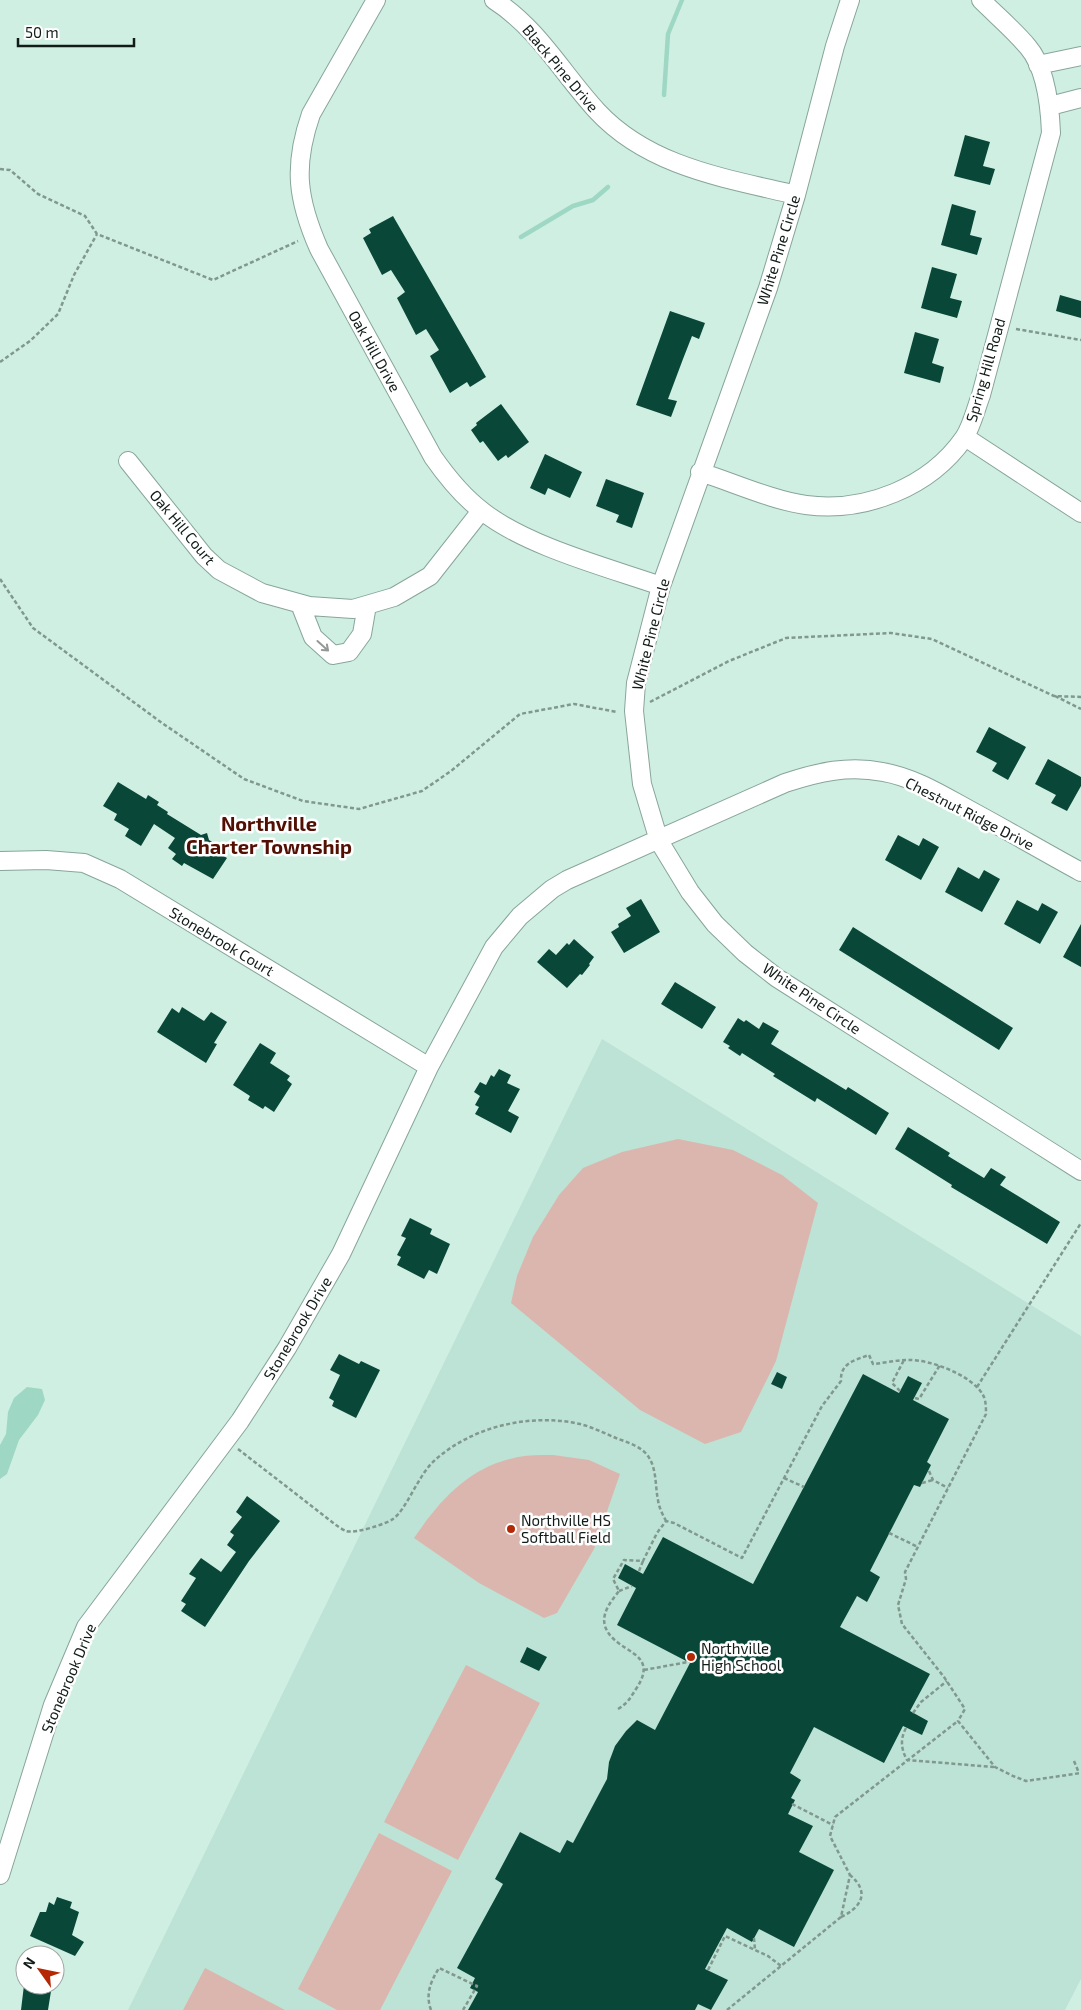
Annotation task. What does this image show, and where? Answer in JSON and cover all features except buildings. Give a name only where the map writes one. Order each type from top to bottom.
[{"type":"street","name":"Oak Hill Drive","points":[[376,0],[311,114],[304,134],[300,154],[299,179],[302,201],[312,234],[433,457],[456,487],[481,511],[499,523],[540,544],[661,586]]},
{"type":"street","name":"Black Pine Drive","points":[[494,0],[527,26],[546,45],[583,95],[599,113],[620,132],[643,147],[670,162],[696,171],[796,195]]},
{"type":"street","name":"White Pine Circle","points":[[850,0],[835,46],[796,195],[768,288],[700,472],[661,586],[636,682],[634,711],[642,784],[659,841],[690,892],[715,924],[746,953],[769,972],[1081,1171]]},
{"type":"street","name":"Spring Hill Road","points":[[700,472],[806,505],[836,506],[874,500],[911,485],[935,469],[965,437],[981,395],[1051,133],[1050,106],[1038,65],[1030,48],[981,0]]},
{"type":"street","points":[[1038,65],[1081,56]]},
{"type":"street","points":[[1050,106],[1081,98]]},
{"type":"street","points":[[965,437],[1081,512]]},
{"type":"street","name":"Oak Hill Court","points":[[128,461],[204,556],[219,570],[262,593],[300,604],[353,609],[394,597],[430,576],[481,511]]},
{"type":"street","points":[[300,604],[313,637],[333,655],[348,652],[362,634],[367,605]]},
{"type":"street","name":"Chestnut Ridge Drive","points":[[659,841],[785,784],[816,773],[840,769],[861,770],[883,772],[905,778],[933,790],[1081,872]]},
{"type":"street","name":"Stonebrook Drive","points":[[0,1875],[53,1705],[86,1627],[240,1421],[288,1348],[341,1254],[429,1067],[494,947],[520,916],[552,889],[567,880],[659,841]]},
{"type":"street","name":"Stonebrook Court","points":[[0,861],[46,860],[84,863],[120,879],[429,1067]]},
{"type":"path","points":[[0,169],[10,170],[38,194],[85,216],[97,234],[213,280],[312,234]]},
{"type":"path","points":[[0,362],[30,341],[58,314],[74,275],[97,234]]},
{"type":"path","points":[[998,326],[1081,340]]},
{"type":"path","points":[[0,579],[33,628],[154,717],[244,779],[303,801],[359,809],[422,790],[451,771],[520,714],[574,704],[622,713],[634,711],[729,661],[786,638],[891,633],[932,639],[1081,709]]},
{"type":"path","points":[[1054,696],[1081,698]]},
{"type":"path","points":[[977,1387],[1081,1223]]},
{"type":"path","points":[[666,1521],[674,1522],[742,1558],[822,1406],[841,1381],[841,1374],[847,1363],[869,1355],[873,1364],[904,1360],[940,1365],[977,1387],[984,1396],[986,1414],[905,1572],[906,1579],[898,1605],[902,1624],[947,1681],[965,1710],[958,1720],[836,1817],[830,1836],[849,1874],[858,1882],[862,1891],[857,1907],[841,1917],[727,2010]]},
{"type":"path","points":[[900,1391],[892,1383],[904,1360]]},
{"type":"path","points":[[914,1398],[919,1399],[923,1394],[940,1365]]},
{"type":"path","points":[[226,1440],[336,1525],[346,1531],[351,1531],[393,1519],[401,1510],[418,1480],[434,1460],[480,1433],[524,1421],[545,1420],[573,1423],[591,1428],[633,1445],[648,1456],[654,1472],[658,1502],[666,1521]]},
{"type":"path","points":[[928,1470],[933,1480],[948,1488]]},
{"type":"path","points":[[784,1478],[804,1487]]},
{"type":"path","points":[[922,1482],[933,1480]]},
{"type":"path","points":[[638,1571],[657,1533],[666,1521]]},
{"type":"path","points":[[889,1533],[918,1547]]},
{"type":"path","points":[[619,1591],[613,1579],[624,1560],[642,1561]]},
{"type":"path","points":[[618,1708],[625,1705],[634,1694],[642,1680],[644,1666],[640,1657],[614,1639],[605,1625],[606,1611],[619,1591],[632,1586]]},
{"type":"path","points":[[644,1670],[688,1662]]},
{"type":"path","points":[[913,1713],[921,1702],[947,1681]]},
{"type":"path","points":[[958,1720],[995,1767]]},
{"type":"path","points":[[906,1728],[902,1735],[902,1751],[907,1760]]},
{"type":"path","points":[[907,1760],[995,1767],[1026,1781],[1080,1773],[1074,1761]]},
{"type":"path","points":[[792,1804],[833,1825]]},
{"type":"path","points":[[841,1917],[847,1894],[849,1874]]},
{"type":"path","points":[[708,1970],[725,1936],[755,1950],[781,1966]]},
{"type":"path","points":[[754,1938],[755,1950]]},
{"type":"path","points":[[431,2010],[429,2005],[430,1983],[439,1968],[478,1986],[463,2010]]},
{"type":"shaded area","name":"Northville High School","points":[[602,1039],[1081,1336],[1081,1979],[1065,2010],[128,2010]]},
{"type":"shaded area","points":[[678,1139],[733,1150],[782,1175],[818,1203],[776,1361],[741,1432],[705,1444],[640,1410],[511,1303],[517,1276],[533,1237],[559,1195],[583,1168],[622,1152]]},
{"type":"shaded area","points":[[27,1387],[42,1389],[45,1400],[38,1415],[19,1440],[7,1474],[0,1479],[0,1445],[6,1434],[8,1412],[14,1398]]},
{"type":"shaded area","name":"Northville HS Softball Field","points":[[553,1455],[589,1460],[620,1474],[594,1549],[557,1613],[544,1618],[479,1583],[414,1538],[446,1498],[485,1468],[518,1457]]},
{"type":"shaded area","points":[[466,1665],[540,1703],[458,1860],[384,1822]]},
{"type":"shaded area","points":[[379,1833],[452,1871],[380,2010],[337,2010],[298,1989]]},
{"type":"shaded area","points":[[205,1968],[285,2010],[183,2010]]},
{"type":"waterway","points":[[664,95],[668,34],[682,0]]},
{"type":"waterway","points":[[521,237],[573,206],[593,200],[608,187]]},
{"type":"place","name":"Northville HS Softball Field","points":[[511,1529]]},
{"type":"place","name":"Northville High School","points":[[691,1657]]},
{"type":"district","name":"Northville Charter Township","points":[[269,834]]}]
